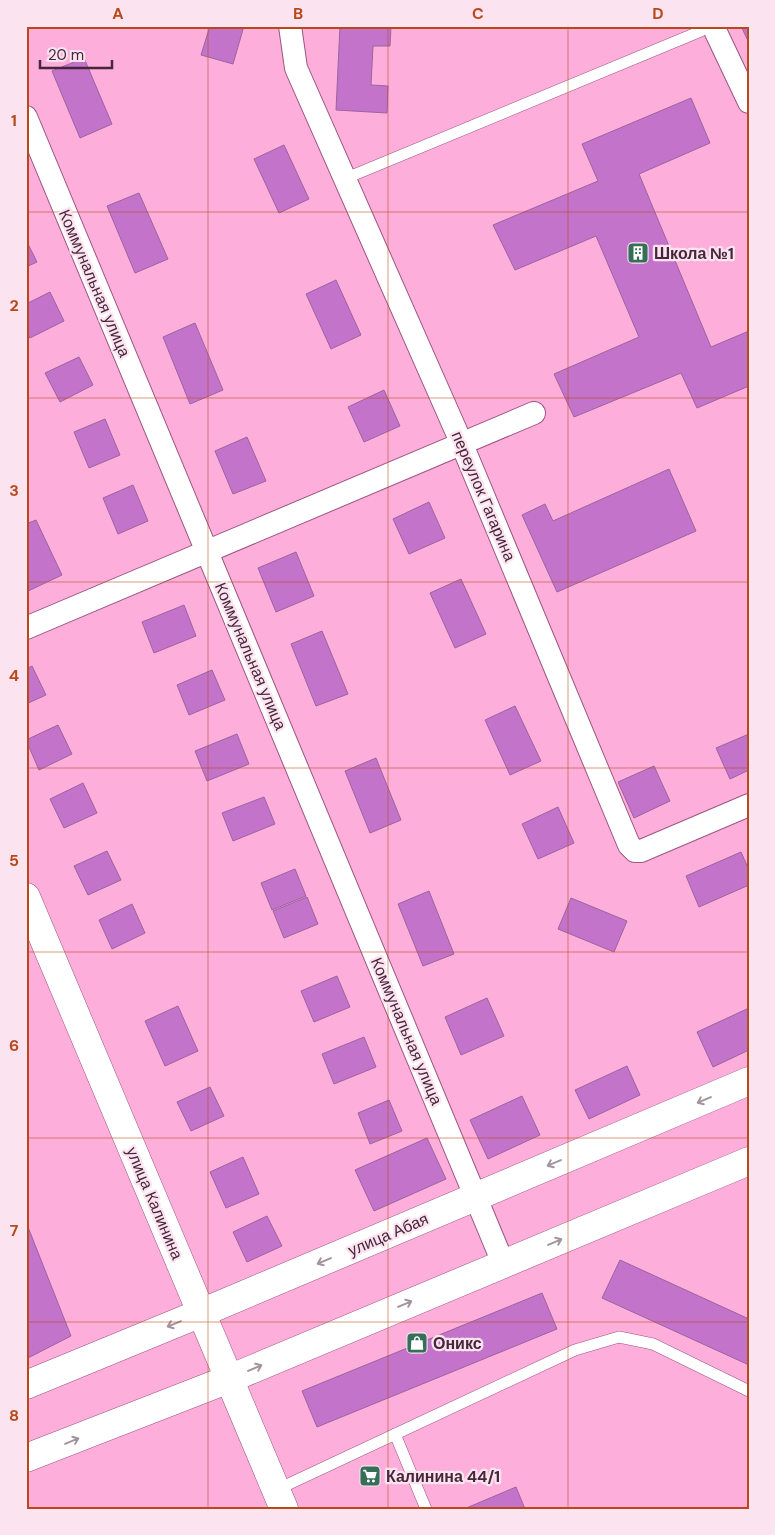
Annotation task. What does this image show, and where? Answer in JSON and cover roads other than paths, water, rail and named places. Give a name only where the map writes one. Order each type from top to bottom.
[{"type":"street","name":"переулок Гагарина","points":[[290,26],[296,68],[462,442],[629,845],[634,850],[641,851],[749,805]]},
{"type":"street","points":[[703,28],[729,62],[749,102]]},
{"type":"street","name":"Коммунальная улица","points":[[26,117],[503,1263]]},
{"type":"street","points":[[26,628],[534,413]]},
{"type":"street","name":"улица Калинина","points":[[26,897],[280,1500]]},
{"type":"street","name":"улица Абая","points":[[26,1385],[749,1081]]},
{"type":"street","points":[[26,1458],[229,1378],[749,1161]]},
{"type":"lane","points":[[344,179],[703,28]]},
{"type":"lane","points":[[280,1500],[395,1434],[575,1350],[619,1337],[654,1344],[749,1391]]},
{"type":"lane","points":[[395,1434],[426,1509]]},
{"type":"place","name":"Школа №1","points":[[638,253]]},
{"type":"place","name":"Оникс","points":[[417,1343]]},
{"type":"place","name":"Калинина 44/1","points":[[370,1476]]}]
